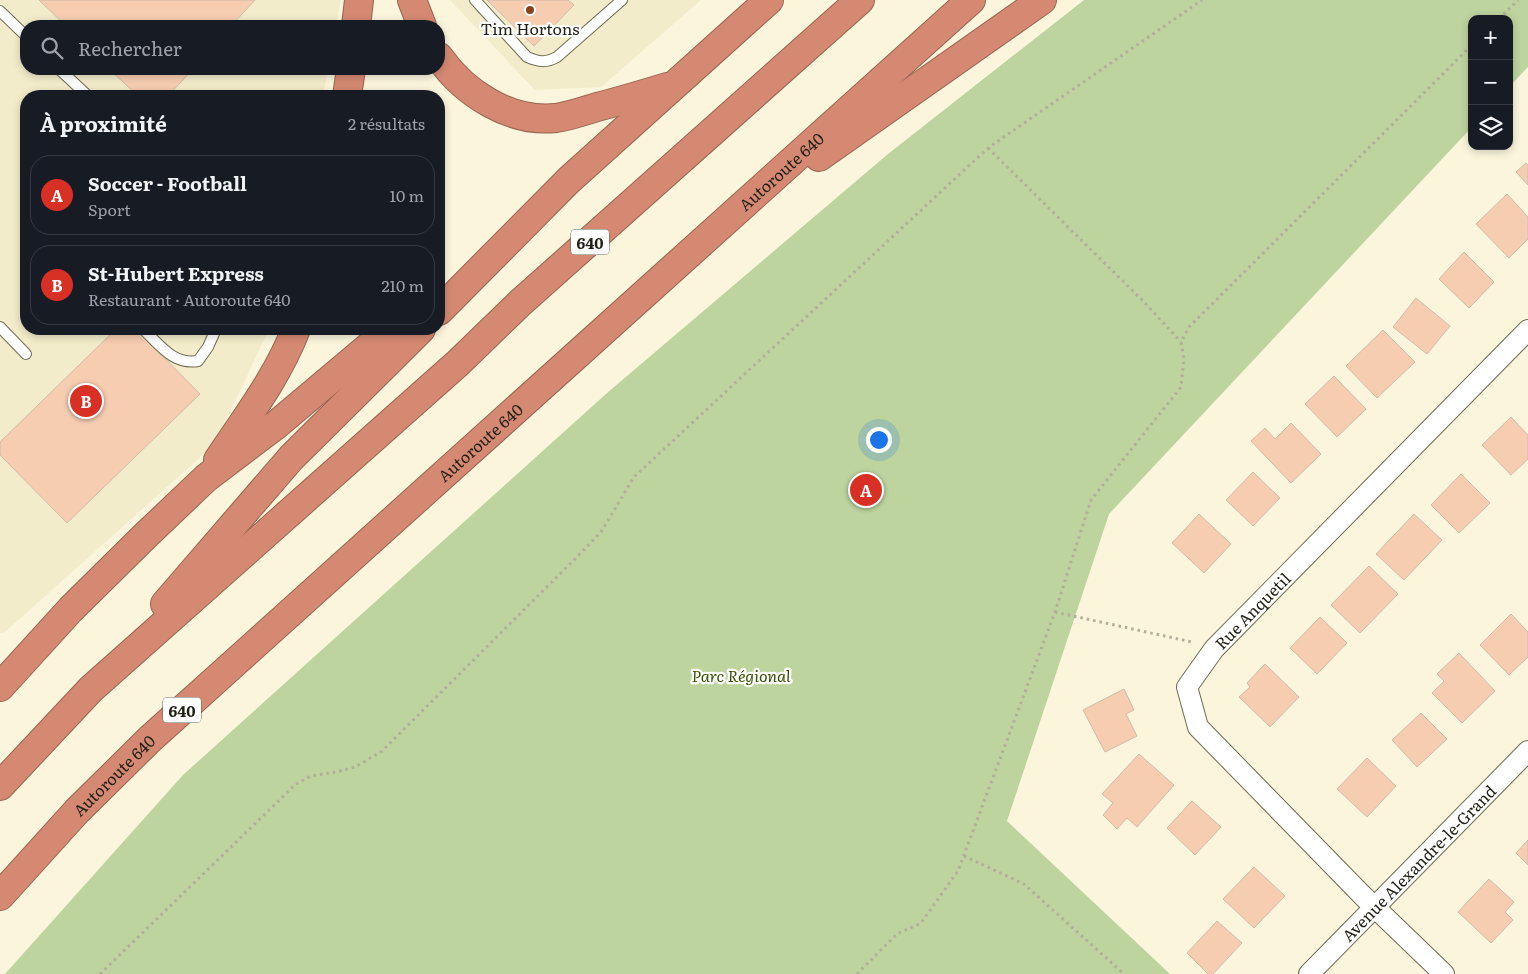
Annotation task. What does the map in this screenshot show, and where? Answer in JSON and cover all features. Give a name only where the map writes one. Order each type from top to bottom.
[{"type":"highway","points":[[357,20],[360,0]]},
{"type":"highway","points":[[412,0],[420,20]]},
{"type":"highway","points":[[445,305],[570,180],[769,0]]},
{"type":"highway","name":"640","points":[[0,786],[91,689],[458,363],[520,303],[860,0]]},
{"type":"highway","name":"Autoroute 640","points":[[0,896],[77,811],[150,739],[971,0]]},
{"type":"highway","points":[[719,226],[1042,0]]},
{"type":"highway","points":[[445,63],[463,84],[480,97],[497,106],[526,116],[556,118],[572,115],[674,85]]},
{"type":"highway","points":[[348,90],[350,75]]},
{"type":"highway","points":[[445,283],[570,180]]},
{"type":"highway","points":[[206,478],[266,388],[293,335]]},
{"type":"highway","points":[[0,686],[71,609],[206,478],[276,425],[383,335]]},
{"type":"highway","points":[[91,689],[291,458],[415,335]]},
{"type":"street","name":"Rue Anquetil","points":[[1444,974],[1374,907],[1198,727],[1188,687],[1214,649],[1528,330]]},
{"type":"street","name":"Avenue Alexandre-le-Grand","points":[[1310,974],[1528,751]]},
{"type":"lane","points":[[475,0],[527,57],[548,62],[557,57],[622,0]]},
{"type":"lane","points":[[0,11],[20,30]]},
{"type":"lane","points":[[66,75],[82,90]]},
{"type":"lane","points":[[0,327],[26,354]]},
{"type":"lane","points":[[149,335],[170,356],[190,362],[198,361],[208,347],[213,335]]},
{"type":"path","points":[[100,974],[296,784],[311,776],[355,767],[382,751],[601,532],[634,477],[988,148],[1202,0]]},
{"type":"path","points":[[1503,15],[1518,0]]},
{"type":"path","points":[[1181,342],[1189,328],[1468,49]]},
{"type":"path","points":[[856,974],[897,934],[920,923],[958,871],[1055,612],[1091,500],[1181,387],[1184,359],[1181,342],[1143,301],[988,148]]},
{"type":"path","points":[[1055,612],[1184,640],[1214,649]]},
{"type":"path","points":[[964,856],[1024,884],[1124,974]]},
{"type":"shaded area","points":[[0,0],[341,0],[337,20],[20,20],[20,75],[327,75],[324,90],[20,90],[20,335],[266,335],[215,444],[5,632],[0,633]]},
{"type":"shaded area","points":[[450,0],[701,0],[601,87],[535,90]]},
{"type":"green space","name":"Parc Régional","points":[[1084,0],[1528,0],[1528,67],[1513,83],[1513,15],[1468,15],[1468,131],[1109,514],[1007,821],[1170,974],[5,974],[183,775],[607,393],[888,154]]},
{"type":"building","points":[[39,0],[255,0],[237,20],[60,20]]},
{"type":"building","points":[[487,0],[568,0],[574,5],[534,46]]},
{"type":"building","points":[[115,75],[187,75],[174,90],[132,90]]},
{"type":"building","points":[[1526,163],[1528,165],[1528,185],[1516,172]]},
{"type":"building","points":[[1507,194],[1528,217],[1528,239],[1509,258],[1476,224]]},
{"type":"building","points":[[1464,252],[1494,282],[1469,308],[1439,279]]},
{"type":"building","points":[[1416,298],[1450,326],[1427,354],[1393,327]]},
{"type":"building","points":[[1383,330],[1415,362],[1377,398],[1346,366]]},
{"type":"building","points":[[110,335],[142,335],[200,394],[67,523],[0,455],[0,442]]},
{"type":"building","points":[[1334,376],[1366,409],[1337,437],[1305,404]]},
{"type":"building","points":[[1511,417],[1528,435],[1528,459],[1511,475],[1482,445]]},
{"type":"building","points":[[1291,423],[1321,454],[1291,483],[1251,441],[1265,428],[1275,439]]},
{"type":"building","points":[[1253,472],[1280,498],[1253,526],[1226,500]]},
{"type":"building","points":[[1461,474],[1490,503],[1459,533],[1431,505]]},
{"type":"building","points":[[1199,514],[1231,544],[1204,573],[1172,543]]},
{"type":"building","points":[[1414,514],[1442,540],[1404,580],[1376,554]]},
{"type":"building","points":[[1369,566],[1398,594],[1360,633],[1331,605]]},
{"type":"building","points":[[1511,614],[1528,632],[1528,657],[1509,675],[1480,645]]},
{"type":"building","points":[[1320,617],[1347,643],[1317,674],[1290,648]]},
{"type":"building","points":[[1459,653],[1495,691],[1462,723],[1432,693],[1444,681],[1437,674]]},
{"type":"building","points":[[1265,664],[1299,697],[1270,727],[1239,697],[1250,687],[1247,683]]},
{"type":"building","points":[[1124,689],[1134,710],[1126,714],[1137,736],[1105,752],[1083,710]]},
{"type":"building","points":[[1421,713],[1447,739],[1417,767],[1392,740]]},
{"type":"building","points":[[1139,754],[1174,785],[1137,827],[1127,818],[1117,829],[1103,815],[1113,803],[1102,794]]},
{"type":"building","points":[[1367,758],[1396,786],[1367,817],[1337,789]]},
{"type":"building","points":[[1192,801],[1221,827],[1195,855],[1167,828]]},
{"type":"building","points":[[1528,840],[1528,865],[1516,853]]},
{"type":"building","points":[[1254,867],[1285,896],[1254,928],[1223,899]]},
{"type":"building","points":[[1489,879],[1514,902],[1505,912],[1513,920],[1491,943],[1458,912]]},
{"type":"building","points":[[1217,921],[1242,943],[1213,974],[1208,974],[1187,953]]},
{"type":"place","name":"Tim Hortons","points":[[530,10]]},
{"type":"place","name":"St-Hubert Express","points":[[86,401]]},
{"type":"place","name":"Soccer - Football","points":[[866,490]]}]
